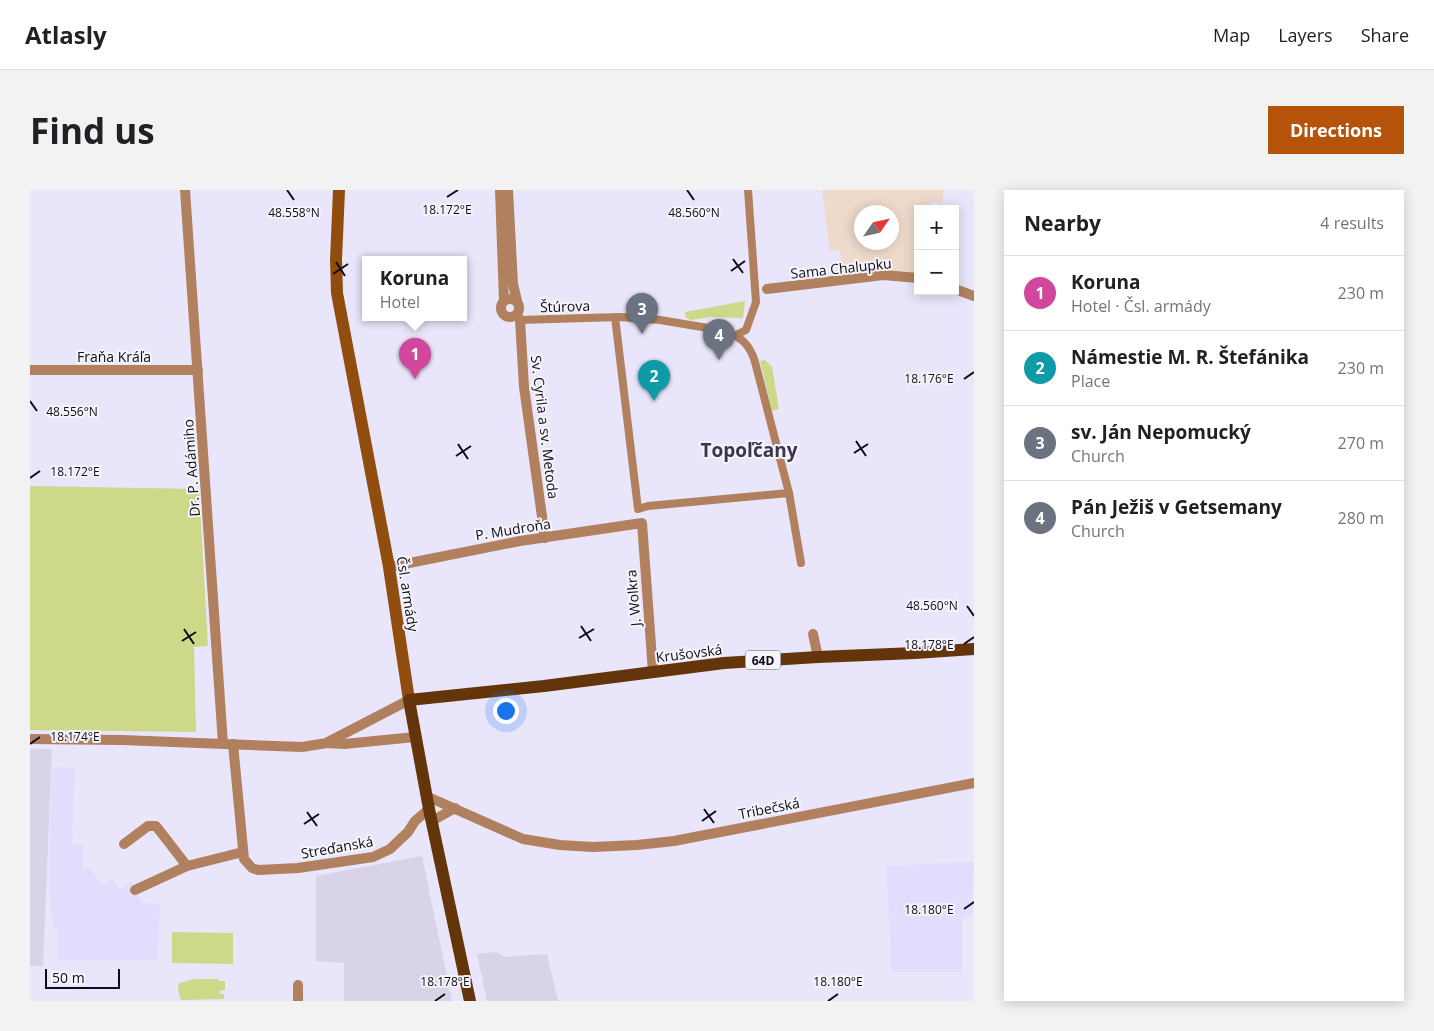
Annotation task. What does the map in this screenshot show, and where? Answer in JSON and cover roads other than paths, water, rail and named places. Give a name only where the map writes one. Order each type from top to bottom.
[{"type":"main road","name":"Čsl. armády","points":[[339,190],[336,260],[337,293],[389,567],[415,737],[470,1001]]},
{"type":"main road","name":"Krušovská","points":[[409,700],[544,686],[724,663],[974,648]]},
{"type":"street","name":"Dr. P. Adámiho","points":[[186,190],[217,645],[228,744]]},
{"type":"street","points":[[500,190],[504,300],[501,306],[502,312],[506,317],[519,317]]},
{"type":"street","name":"Sv. Cyrila a sv. Metoda","points":[[508,190],[512,284],[520,307],[524,387],[546,538]]},
{"type":"street","points":[[748,190],[756,302]]},
{"type":"street","name":"Sama Chalupku","points":[[767,289],[883,275],[914,278]]},
{"type":"street","points":[[767,289],[756,302],[746,330],[736,335],[746,342],[752,352],[789,493],[801,563]]},
{"type":"street","points":[[959,290],[974,296]]},
{"type":"street","points":[[504,300],[511,298],[517,301]]},
{"type":"street","name":"Štúrova","points":[[519,317],[617,317],[660,320],[726,331],[736,335]]},
{"type":"street","points":[[617,317],[638,509],[648,506],[789,493]]},
{"type":"street","name":"Fraňa Kráľa","points":[[30,370],[198,370]]},
{"type":"street","name":"P. Mudroňa","points":[[389,567],[482,548],[642,523]]},
{"type":"street","name":"J. Wolkra","points":[[642,523],[653,672]]},
{"type":"street","points":[[813,634],[818,657]]},
{"type":"street","points":[[327,743],[409,700]]},
{"type":"street","points":[[30,739],[122,740],[302,747],[327,743],[344,744],[415,737]]},
{"type":"street","name":"Streďanská","points":[[228,744],[244,859],[252,868],[258,870],[298,868],[374,857],[390,849],[408,832],[415,821],[429,809]]},
{"type":"street","name":"Tribečská","points":[[429,809],[455,808],[522,839],[560,845],[593,847],[633,846],[674,841],[974,783]]},
{"type":"street","points":[[429,809],[455,808]]},
{"type":"street","points":[[124,844],[148,826],[156,826],[187,866]]},
{"type":"street","points":[[135,890],[187,866],[243,852]]},
{"type":"street","points":[[298,985],[298,1001]]},
{"type":"place","name":"sv. Ján Nepomucký","points":[[642,334]]},
{"type":"place","name":"Pán Ježiš v Getsemany","points":[[719,360]]},
{"type":"place","name":"Koruna","points":[[415,379]]},
{"type":"place","name":"Námestie M. R. Štefánika","points":[[654,401]]},
{"type":"district","name":"Topoľčany","points":[[749,450]]}]
